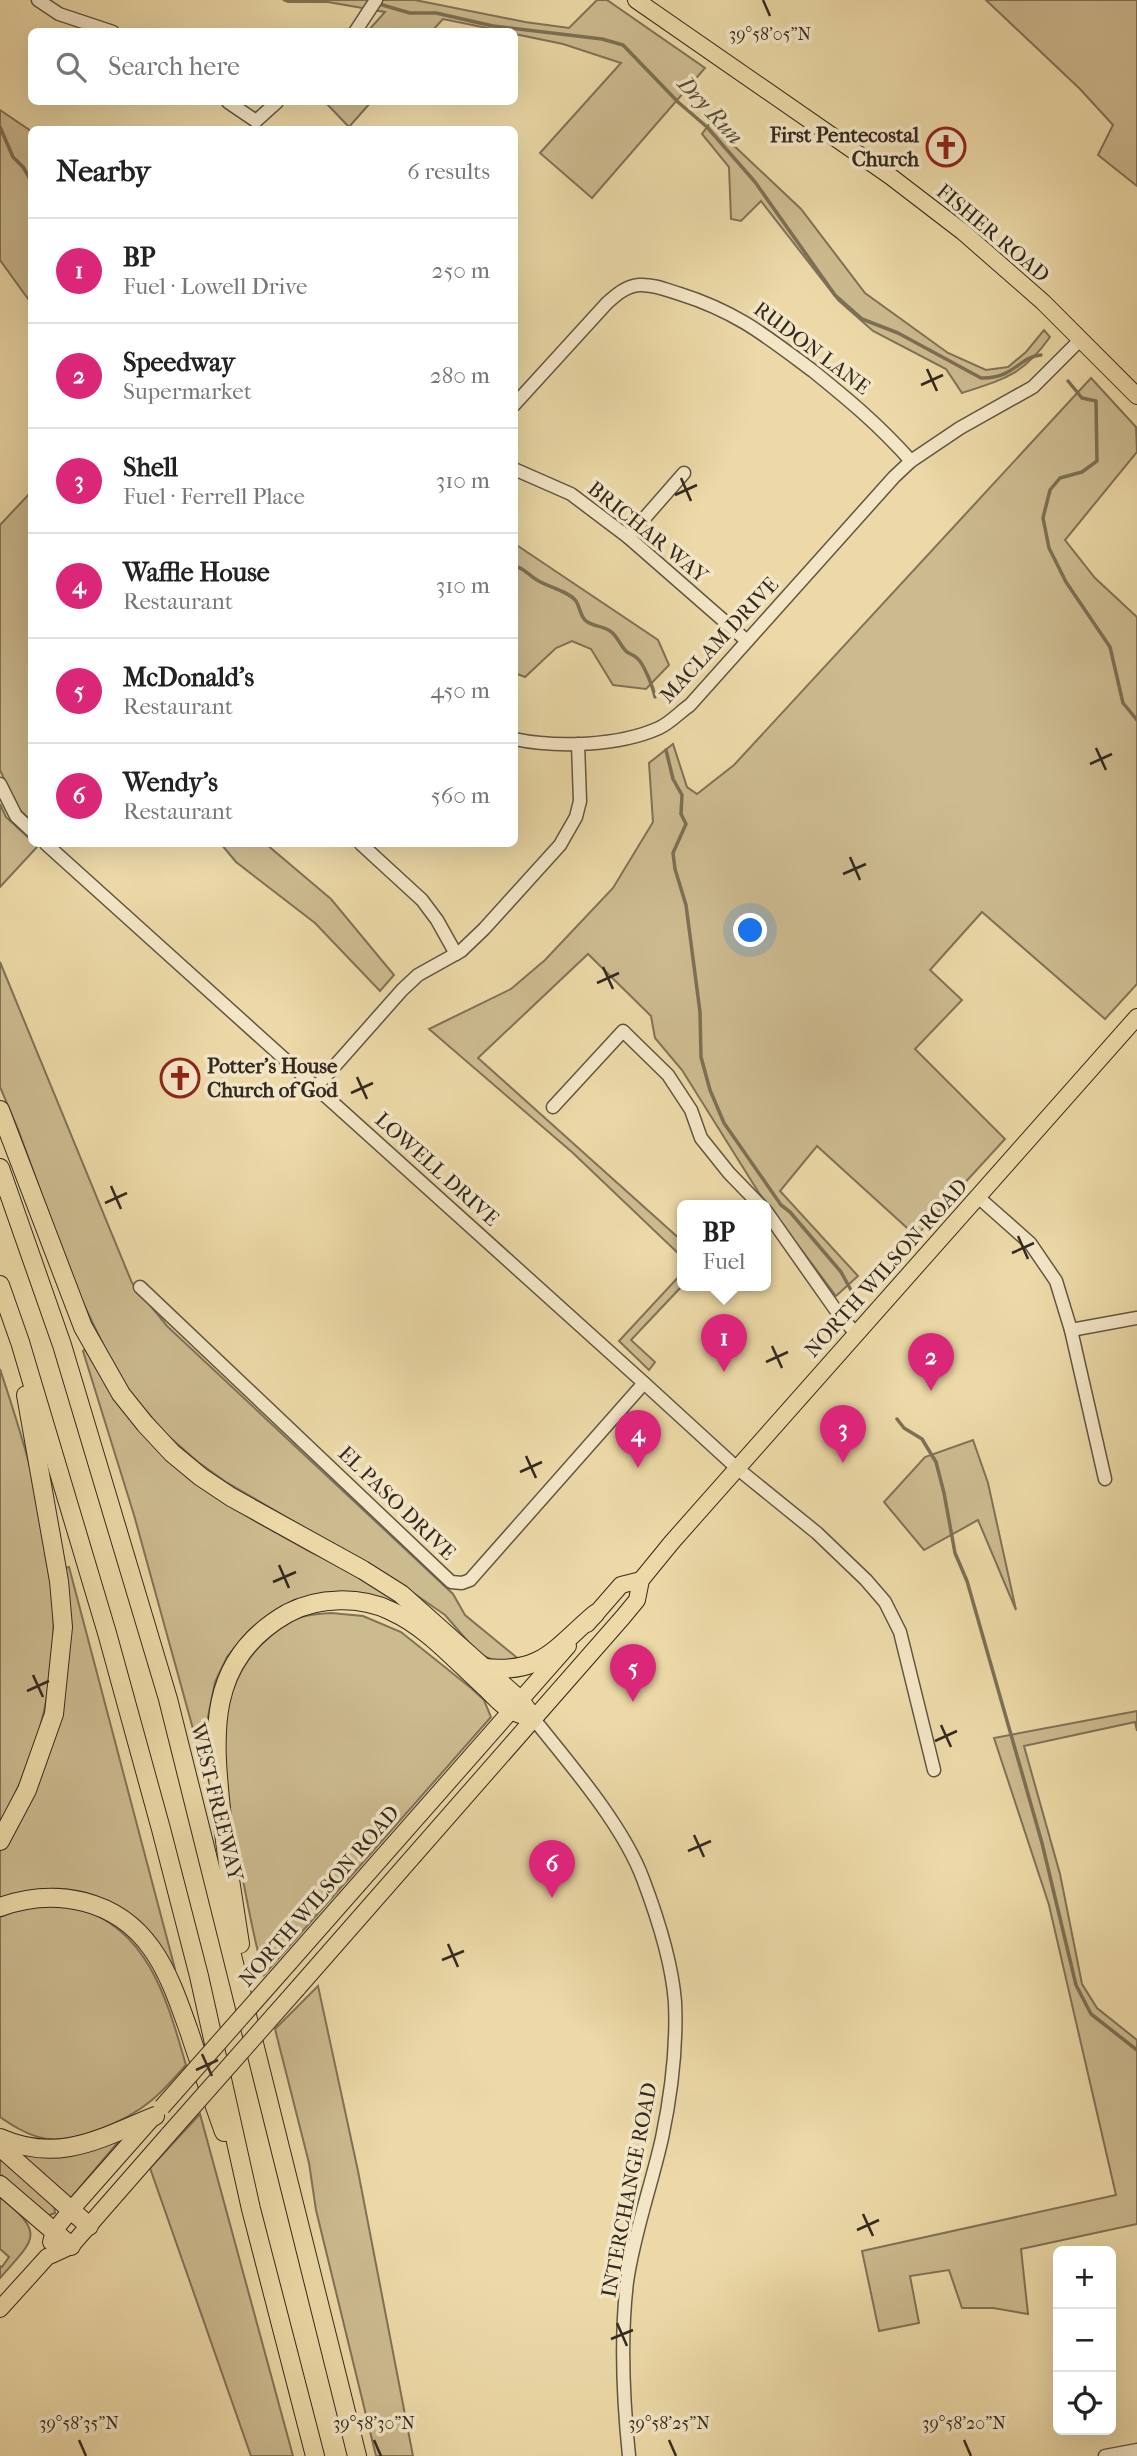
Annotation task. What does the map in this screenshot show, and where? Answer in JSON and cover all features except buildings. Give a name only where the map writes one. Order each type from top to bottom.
[{"type":"highway","points":[[0,1110],[83,1327],[121,1394],[145,1424],[172,1453],[230,1497],[363,1570],[401,1594],[484,1668],[516,1705]]},
{"type":"highway","name":"WEST FREEWAY","points":[[0,1168],[62,1345],[168,1699],[357,2456]]},
{"type":"highway","points":[[0,1285],[15,1326],[107,1633],[161,1829],[199,1976],[251,2208],[315,2456]]},
{"type":"highway","points":[[0,1840],[27,1790],[54,1714],[63,1627],[60,1581],[15,1326]]},
{"type":"highway","points":[[266,2092],[230,1884],[215,1746],[216,1716],[224,1685],[241,1652],[275,1621],[295,1610],[315,1603],[335,1601],[375,1605],[402,1616],[419,1628],[533,1718]]},
{"type":"highway","points":[[484,1668],[504,1670],[528,1667],[556,1649],[595,1614]]},
{"type":"highway","points":[[0,1907],[21,1900],[76,1899],[96,1905],[117,1916],[151,1947],[177,1997],[251,2208]]},
{"type":"highway","points":[[0,2138],[21,2147],[46,2150],[70,2148],[95,2142],[158,2111]]},
{"type":"highway","points":[[0,2147],[89,2226]]},
{"type":"highway","points":[[0,2185],[71,2246]]},
{"type":"main road","name":"FISHER ROAD","points":[[636,0],[900,184],[963,232],[1081,339],[1137,396]]},
{"type":"main road","name":"NORTH WILSON ROAD","points":[[0,2309],[47,2258],[71,2246],[89,2226],[630,1608],[636,1600],[641,1580],[1137,1017]]},
{"type":"main road","name":"NORTH WILSON ROAD","points":[[47,2258],[54,2231],[71,2210],[621,1584],[641,1580]]},
{"type":"street","points":[[38,0],[59,14],[101,28]]},
{"type":"street","points":[[358,28],[374,4]]},
{"type":"street","points":[[232,105],[255,125],[274,105]]},
{"type":"street","name":"RUDON LANE","points":[[518,401],[621,291],[638,285],[656,287],[711,304],[766,335],[864,411],[911,461]]},
{"type":"street","name":"MACLAM DRIVE","points":[[518,740],[539,744],[578,744],[627,738],[661,727],[690,705],[857,516],[911,461],[960,428],[1033,387],[1081,339]]},
{"type":"street","name":"BRICHAR WAY","points":[[518,471],[571,494],[628,537],[747,641]]},
{"type":"street","points":[[628,537],[684,474]]},
{"type":"street","points":[[317,1086],[402,990],[418,975],[456,954],[484,929],[560,845],[576,817],[580,801],[578,744]]},
{"type":"street","points":[[0,784],[16,816],[28,827]]},
{"type":"street","name":"LOWELL DRIVE","points":[[49,847],[645,1382],[738,1469],[817,1533],[866,1580],[885,1602],[900,1632],[934,1770]]},
{"type":"street","points":[[364,847],[422,900],[456,954]]},
{"type":"street","points":[[553,1107],[623,1031],[668,1075],[691,1110],[701,1138],[755,1200]]},
{"type":"street","points":[[978,1197],[1030,1243],[1043,1259],[1061,1293],[1105,1479]]},
{"type":"street","points":[[771,1218],[835,1309],[856,1334]]},
{"type":"street","name":"EL PASO DRIVE","points":[[140,1287],[451,1582],[470,1580],[645,1382]]},
{"type":"street","points":[[1071,1330],[1137,1318]]},
{"type":"street","name":"INTERCHANGE ROAD","points":[[533,1718],[574,1769],[619,1833],[642,1877],[663,1939],[675,2000],[670,2095],[662,2139],[638,2223],[627,2282],[623,2333],[624,2408],[629,2456]]},
{"type":"street","points":[[1105,2456],[1137,2450]]},
{"type":"shaded area","points":[[283,0],[415,0],[569,28],[597,0],[607,0],[705,68],[592,198],[540,153],[621,63],[563,44],[518,35],[518,28],[487,28],[443,19],[435,28],[371,28],[385,12],[328,2]]},
{"type":"shaded area","points":[[986,0],[1137,0],[1137,186],[1098,155],[1113,125],[1080,89]]},
{"type":"shaded area","points":[[328,105],[368,105],[350,126]]},
{"type":"shaded area","points":[[0,110],[28,129],[28,299],[0,260]]},
{"type":"shaded area","points":[[710,123],[801,209],[865,293],[948,353],[986,370],[1008,367],[1026,352],[1044,330],[1050,337],[1022,368],[990,384],[962,393],[946,369],[873,331],[838,300],[761,201],[741,221],[731,219],[729,167],[702,134]]},
{"type":"shaded area","points":[[1091,378],[1136,427],[1137,452],[1065,540],[1095,578],[1137,617],[1137,984],[1105,1019],[982,912],[930,970],[962,1000],[915,1049],[1005,1139],[916,1236],[817,1146],[780,1191],[858,1276],[836,1296],[771,1209],[771,1200],[764,1200],[759,1193],[682,1070],[655,1038],[651,1016],[588,954],[478,1058],[677,1237],[677,1252],[573,1153],[429,1029],[511,989],[545,960],[613,888],[653,822],[649,763],[673,744],[687,787],[697,794],[734,765]]},
{"type":"shaded area","points":[[28,495],[28,818],[17,807],[0,770],[0,525]]},
{"type":"shaded area","points":[[518,546],[658,640],[669,665],[646,689],[613,685],[591,649],[572,641],[556,648],[525,677],[518,674]]},
{"type":"shaded area","points":[[0,804],[6,817],[28,837],[28,847],[37,847],[0,887]]},
{"type":"shaded area","points":[[224,847],[270,847],[331,899],[394,975],[380,991],[315,923],[236,862]]},
{"type":"shaded area","points":[[0,962],[132,1283],[167,1326],[453,1594],[465,1615],[521,1661],[498,1662],[479,1654],[445,1615],[399,1583],[226,1482],[166,1434],[131,1394],[113,1365],[75,1286],[0,1087]]},
{"type":"shaded area","points":[[677,1278],[677,1291],[631,1340],[655,1362],[649,1370],[619,1341]]},
{"type":"shaded area","points":[[85,1349],[102,1376],[206,1488],[255,1521],[374,1583],[399,1602],[396,1606],[297,1600],[276,1610],[250,1630],[227,1657],[215,1682],[208,1717],[208,1779],[134,1515],[83,1351]]},
{"type":"shaded area","points":[[0,1369],[35,1485],[46,1541],[53,1597],[53,1653],[45,1709],[27,1765],[0,1823]]},
{"type":"shaded area","points":[[973,1440],[988,1483],[1016,1610],[978,1520],[924,1550],[884,1502],[925,1457]]},
{"type":"shaded area","points":[[69,1567],[175,1969],[171,1971],[117,1908],[87,1893],[43,1889],[0,1900],[0,1850],[38,1785],[65,1568]]},
{"type":"shaded area","points":[[331,1613],[363,1616],[401,1632],[484,1700],[491,1717],[264,1975],[251,1923],[225,1781],[226,1720],[232,1692],[245,1665],[264,1642],[294,1620]]},
{"type":"shaded area","points":[[1137,1711],[1137,1731],[1135,1722],[1024,1746],[1060,1874],[1082,1984],[1097,2008],[1137,2040],[1137,2224],[1021,2249],[1028,2314],[993,2308],[962,2308],[949,2270],[910,2276],[919,2323],[879,2331],[862,2251],[1116,2195],[1049,1905],[994,1738]]},
{"type":"shaded area","points":[[48,1905],[80,1909],[104,1919],[124,1934],[140,1952],[163,1994],[186,2065],[156,2096],[128,2116],[82,2135],[51,2139],[28,2133],[0,2117],[0,1917],[20,1909]]},
{"type":"shaded area","points":[[318,1986],[358,2171],[413,2456],[376,2456],[316,2210],[309,2163],[275,2029]]},
{"type":"shaded area","points":[[200,2114],[293,2456],[251,2456],[150,2168]]},
{"type":"shaded area","points":[[116,2139],[119,2141],[68,2199],[10,2150]]},
{"type":"shaded area","points":[[0,2157],[54,2204],[55,2213],[47,2216],[0,2174]]},
{"type":"shaded area","points":[[0,2196],[24,2220],[30,2236],[22,2253],[0,2278],[0,2266],[2,2267],[9,2257],[0,2249]]},
{"type":"waterway","name":"Dry Run","points":[[379,4],[410,13],[436,13],[510,28]]},
{"type":"waterway","name":"Dry Run","points":[[518,29],[602,39],[623,45],[678,102],[707,127],[755,182],[835,295],[862,319],[898,333],[981,378],[1001,375],[1027,359],[1041,355]]},
{"type":"waterway","points":[[0,127],[13,157],[28,175]]},
{"type":"waterway","name":"Dry Run","points":[[1068,381],[1082,398],[1096,401],[1097,461],[1082,472],[1060,478],[1050,490],[1043,518],[1049,548],[1066,582],[1110,647],[1123,703],[1137,720]]},
{"type":"waterway","points":[[518,567],[542,583],[568,594],[576,601],[585,620],[613,633],[625,650],[640,661],[655,697]]},
{"type":"waterway","points":[[666,750],[673,779],[682,795],[681,814],[686,824],[673,853],[686,905],[700,1012],[701,1057],[710,1090],[724,1123],[781,1205],[841,1272],[851,1290]]},
{"type":"waterway","points":[[897,1419],[904,1428],[922,1439],[936,1462],[955,1553],[967,1581],[1042,1843],[1076,1985],[1091,2014],[1137,2050]]},
{"type":"place","name":"First Pentecostal Church","points":[[946,147]]},
{"type":"place","name":"Potter's House Church of God","points":[[180,1078]]},
{"type":"place","name":"BP","points":[[724,1372]]},
{"type":"place","name":"Speedway","points":[[931,1391]]},
{"type":"place","name":"Shell","points":[[843,1463]]},
{"type":"place","name":"Waffle House","points":[[638,1468]]},
{"type":"place","name":"McDonald's","points":[[633,1702]]},
{"type":"place","name":"Wendy's","points":[[552,1898]]}]
